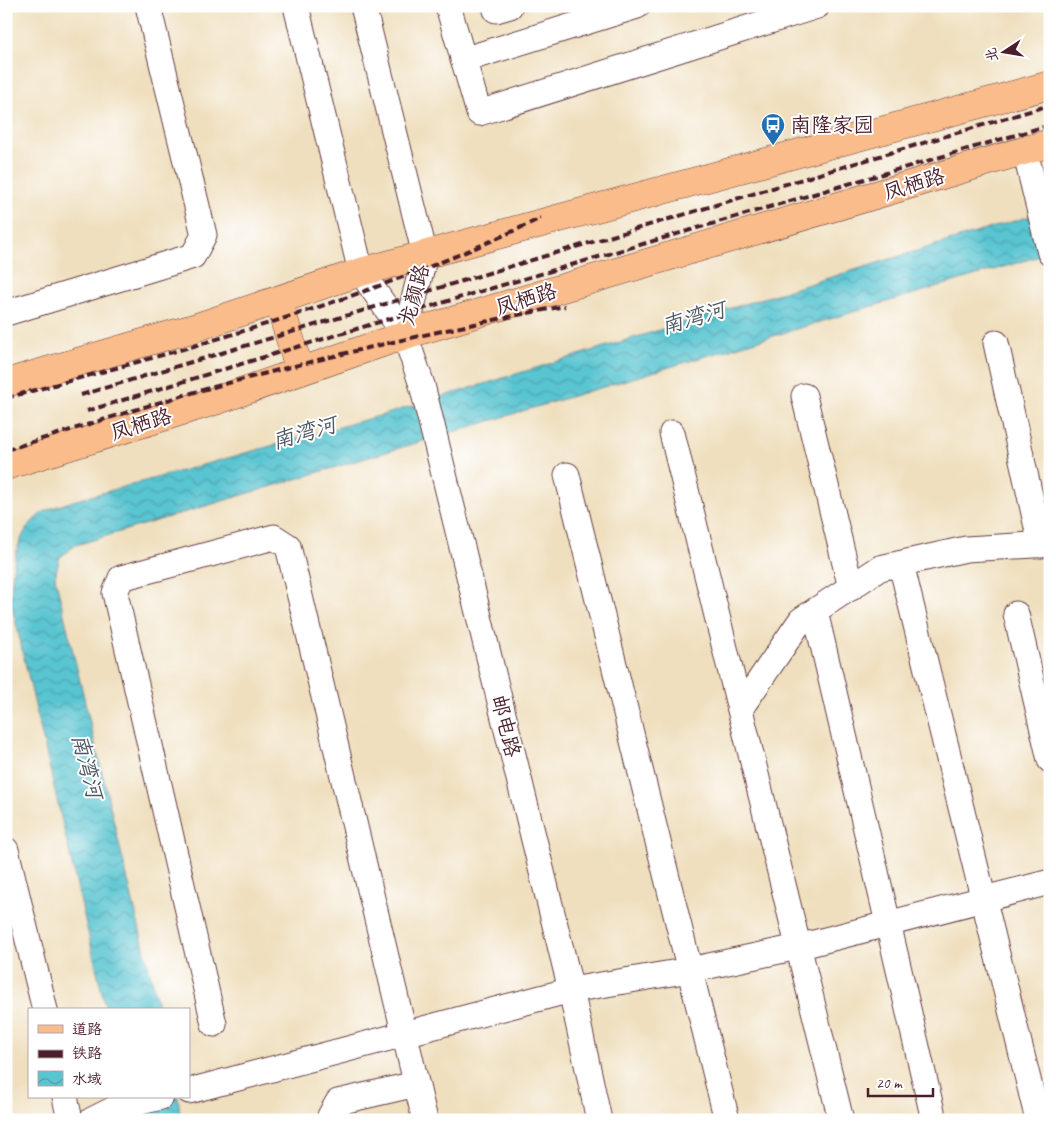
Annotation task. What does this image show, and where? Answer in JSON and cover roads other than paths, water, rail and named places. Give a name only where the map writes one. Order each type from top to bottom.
[{"type":"main road","points":[[6,383],[194,328],[361,272],[1050,85]]},
{"type":"main road","name":"凤栖路","points":[[6,466],[216,401],[405,335],[1038,147]]},
{"type":"main road","points":[[278,300],[300,372]]},
{"type":"street","points":[[6,313],[193,256],[204,235],[148,6]]},
{"type":"street","name":"龙颜路","points":[[296,6],[361,272],[405,335]]},
{"type":"street","name":"龙颜路","points":[[363,6],[425,255],[405,335]]},
{"type":"street","points":[[448,6],[479,113],[817,6]]},
{"type":"street","points":[[495,6],[496,10],[510,6]]},
{"type":"street","points":[[463,60],[637,6]]},
{"type":"street","points":[[1038,147],[1041,214],[1050,253]]},
{"type":"street","name":"邮电路","points":[[405,335],[422,385],[442,463],[571,990],[599,1120]]},
{"type":"street","points":[[740,709],[801,620],[880,568],[966,549],[1045,544],[996,343]]},
{"type":"street","points":[[804,396],[851,588]]},
{"type":"street","points":[[672,433],[841,1120]]},
{"type":"street","points":[[567,475],[727,1120]]},
{"type":"street","points":[[214,1024],[115,593],[121,578],[274,537],[288,546],[425,1120]]},
{"type":"street","points":[[901,564],[1038,1120]]},
{"type":"street","points":[[815,611],[934,1120]]},
{"type":"street","points":[[1016,614],[1050,760]]},
{"type":"street","points":[[6,850],[44,1008]]},
{"type":"street","points":[[190,1091],[571,990],[690,970],[798,946],[1050,882]]},
{"type":"street","points":[[331,1120],[330,1116],[338,1102],[416,1084]]},
{"type":"street","points":[[64,1098],[70,1120]]},
{"type":"street","points":[[92,1120],[116,1108],[157,1098]]},
{"type":"water","name":"南湾河","points":[[1050,210],[1050,253],[76,545],[60,557],[55,577],[159,1008],[106,1008],[11,602],[13,567],[23,534],[41,514],[73,501],[386,414]]},
{"type":"water","points":[[125,1098],[178,1098],[181,1120],[128,1120]]},
{"type":"railway","points":[[81,395],[1050,105]]},
{"type":"railway","points":[[87,411],[448,301],[1050,125]]},
{"type":"railway","points":[[6,398],[210,341],[345,298],[411,274],[541,218]]},
{"type":"railway","points":[[6,450],[171,399],[287,368],[379,345],[565,306]]},
{"type":"place","name":"南隆家园","points":[[773,146]]}]
